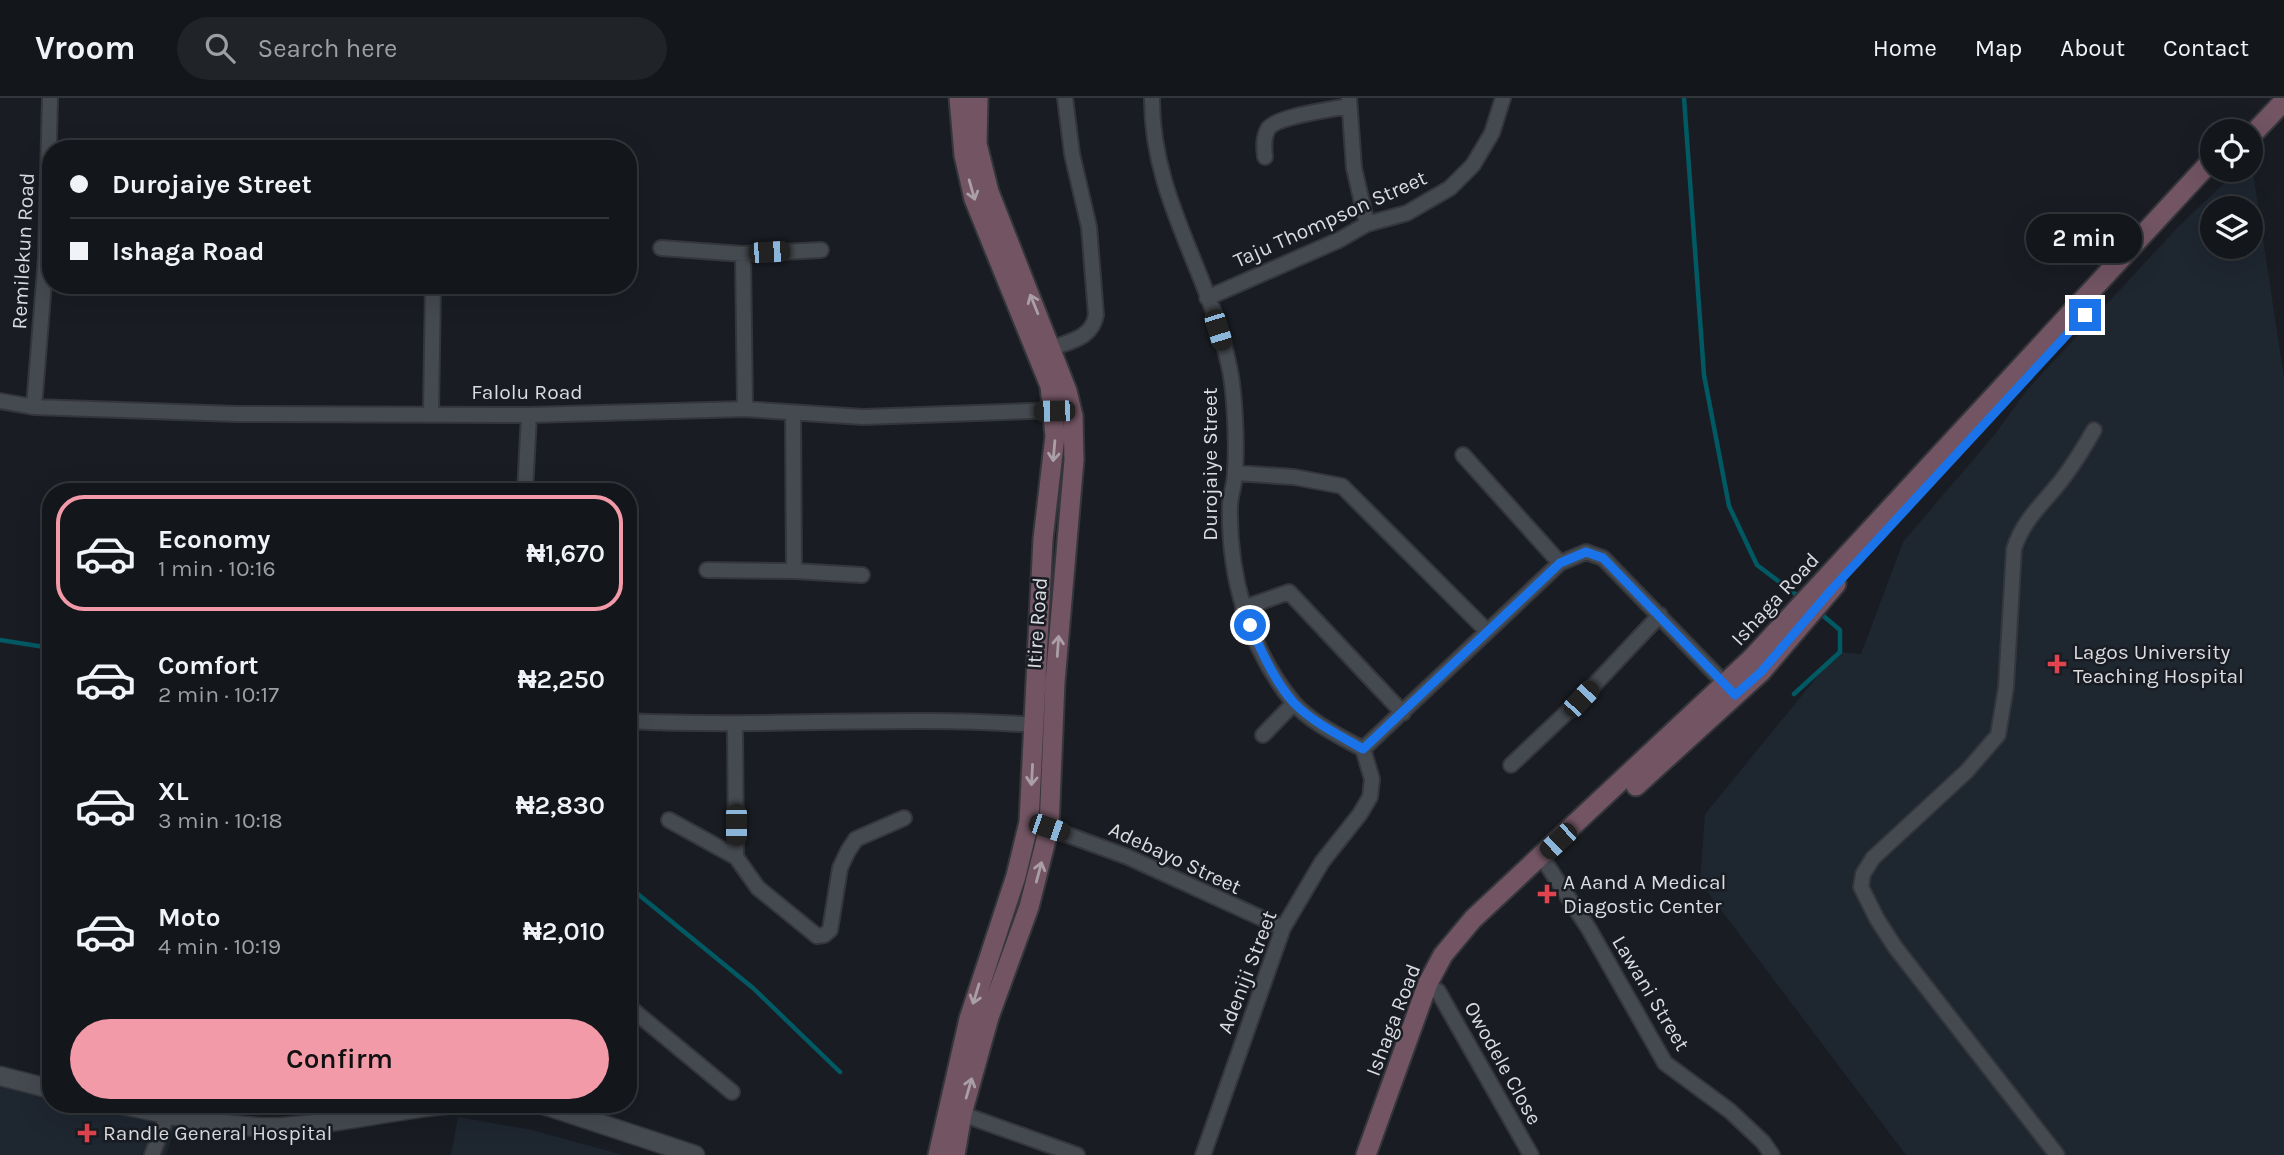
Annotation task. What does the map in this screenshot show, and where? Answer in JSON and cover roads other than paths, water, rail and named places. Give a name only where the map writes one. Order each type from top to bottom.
[{"type":"main road","name":"Itire Road","points":[[938,1155],[969,1020],[1024,846],[1029,822],[1043,539],[1053,460],[1063,410],[1050,386],[974,199],[964,155],[960,98]]},
{"type":"main road","name":"Itire Road","points":[[955,1155],[962,1114],[989,1017],[1040,872],[1049,828],[1055,682],[1074,460],[1052,348],[985,181],[977,144],[978,98]]},
{"type":"main road","points":[[2250,119],[2270,98]]},
{"type":"main road","points":[[2263,123],[2284,101]]},
{"type":"main road","name":"Ishaga Road","points":[[1379,1155],[1451,960],[1501,902],[1615,805],[1779,641],[2200,173]]},
{"type":"main road","name":"Ishaga Road","points":[[1829,583],[2208,182]]},
{"type":"main road","name":"Ishaga Road","points":[[1366,1155],[1411,1025],[1443,955],[1473,919],[1730,689]]},
{"type":"street","name":"Remilekun Road","points":[[49,140],[50,98]]},
{"type":"street","points":[[1052,348],[1084,336],[1094,326],[1096,315],[1089,228],[1072,154],[1065,98]]},
{"type":"street","name":"Durojaiye Street","points":[[1152,98],[1157,156],[1169,205],[1207,298],[1230,368],[1236,473],[1230,501],[1231,544],[1243,608],[1262,653],[1294,703],[1338,735],[1363,749]]},
{"type":"street","name":"Taju Thompson Street","points":[[1207,298],[1339,240],[1367,224],[1407,213],[1450,188],[1473,165],[1492,133],[1503,98]]},
{"type":"street","points":[[1265,157],[1264,139],[1268,128],[1348,102],[1354,168],[1367,224]]},
{"type":"street","points":[[662,248],[743,254],[821,250]]},
{"type":"street","points":[[743,254],[745,409]]},
{"type":"street","name":"Remilekun Road","points":[[34,407],[45,294]]},
{"type":"street","points":[[431,413],[433,294]]},
{"type":"street","name":"Falolu Road","points":[[0,401],[34,407],[237,414],[529,415],[745,409],[863,417],[1063,410]]},
{"type":"street","points":[[793,413],[794,570]]},
{"type":"street","points":[[525,483],[529,415]]},
{"type":"street","points":[[2057,1155],[1895,947],[1861,887],[1863,874],[1873,858],[1967,771],[1998,735],[2006,687],[2014,549],[2018,536],[2035,509],[2063,479],[2094,430]]},
{"type":"street","points":[[1463,455],[1560,563]]},
{"type":"street","points":[[1236,473],[1294,477],[1342,486],[1486,630]]},
{"type":"street","points":[[1363,749],[1560,563],[1586,552],[1603,558],[1730,689]]},
{"type":"street","points":[[707,570],[794,570],[862,575]]},
{"type":"street","points":[[1243,608],[1289,592],[1403,713]]},
{"type":"street","points":[[1511,765],[1581,699],[1660,615]]},
{"type":"street","points":[[1263,735],[1294,703]]},
{"type":"street","points":[[637,721],[735,724],[952,719],[1035,725]]},
{"type":"street","points":[[735,724],[736,857]]},
{"type":"street","name":"Adeniji Street","points":[[1203,1155],[1283,928],[1322,862],[1370,797],[1372,779],[1363,749]]},
{"type":"street","points":[[669,820],[736,857],[758,888],[817,936],[830,930],[844,859],[856,839],[904,818]]},
{"type":"street","name":"Adebayo Street","points":[[1049,828],[1128,857],[1283,928]]},
{"type":"street","name":"Lawani Street","points":[[1545,862],[1589,929],[1665,1063],[1730,1111],[1763,1142],[1772,1155]]},
{"type":"street","name":"Owodele Close","points":[[1438,991],[1531,1155]]},
{"type":"street","points":[[637,1013],[732,1092]]},
{"type":"street","points":[[0,1076],[42,1087]]},
{"type":"street","points":[[163,1113],[229,1124],[279,1127],[325,1124],[395,1113]]},
{"type":"street","points":[[571,1113],[695,1155]]},
{"type":"street","points":[[152,1155],[168,1114]]},
{"type":"street","points":[[962,1114],[1077,1155]]},
{"type":"waterway","points":[[1684,98],[1704,375],[1729,506],[1757,565],[1802,599]]},
{"type":"waterway","points":[[1794,694],[1840,652],[1840,630],[1820,613]]},
{"type":"waterway","points":[[0,640],[42,647]]},
{"type":"waterway","points":[[637,893],[753,988],[840,1072]]},
{"type":"place","name":"Lagos University Teaching Hospital","points":[[2057,664]]},
{"type":"place","name":"A Aand A Medical Diagostic Center","points":[[1547,894]]},
{"type":"place","name":"Randle General Hospital","points":[[87,1133]]}]
